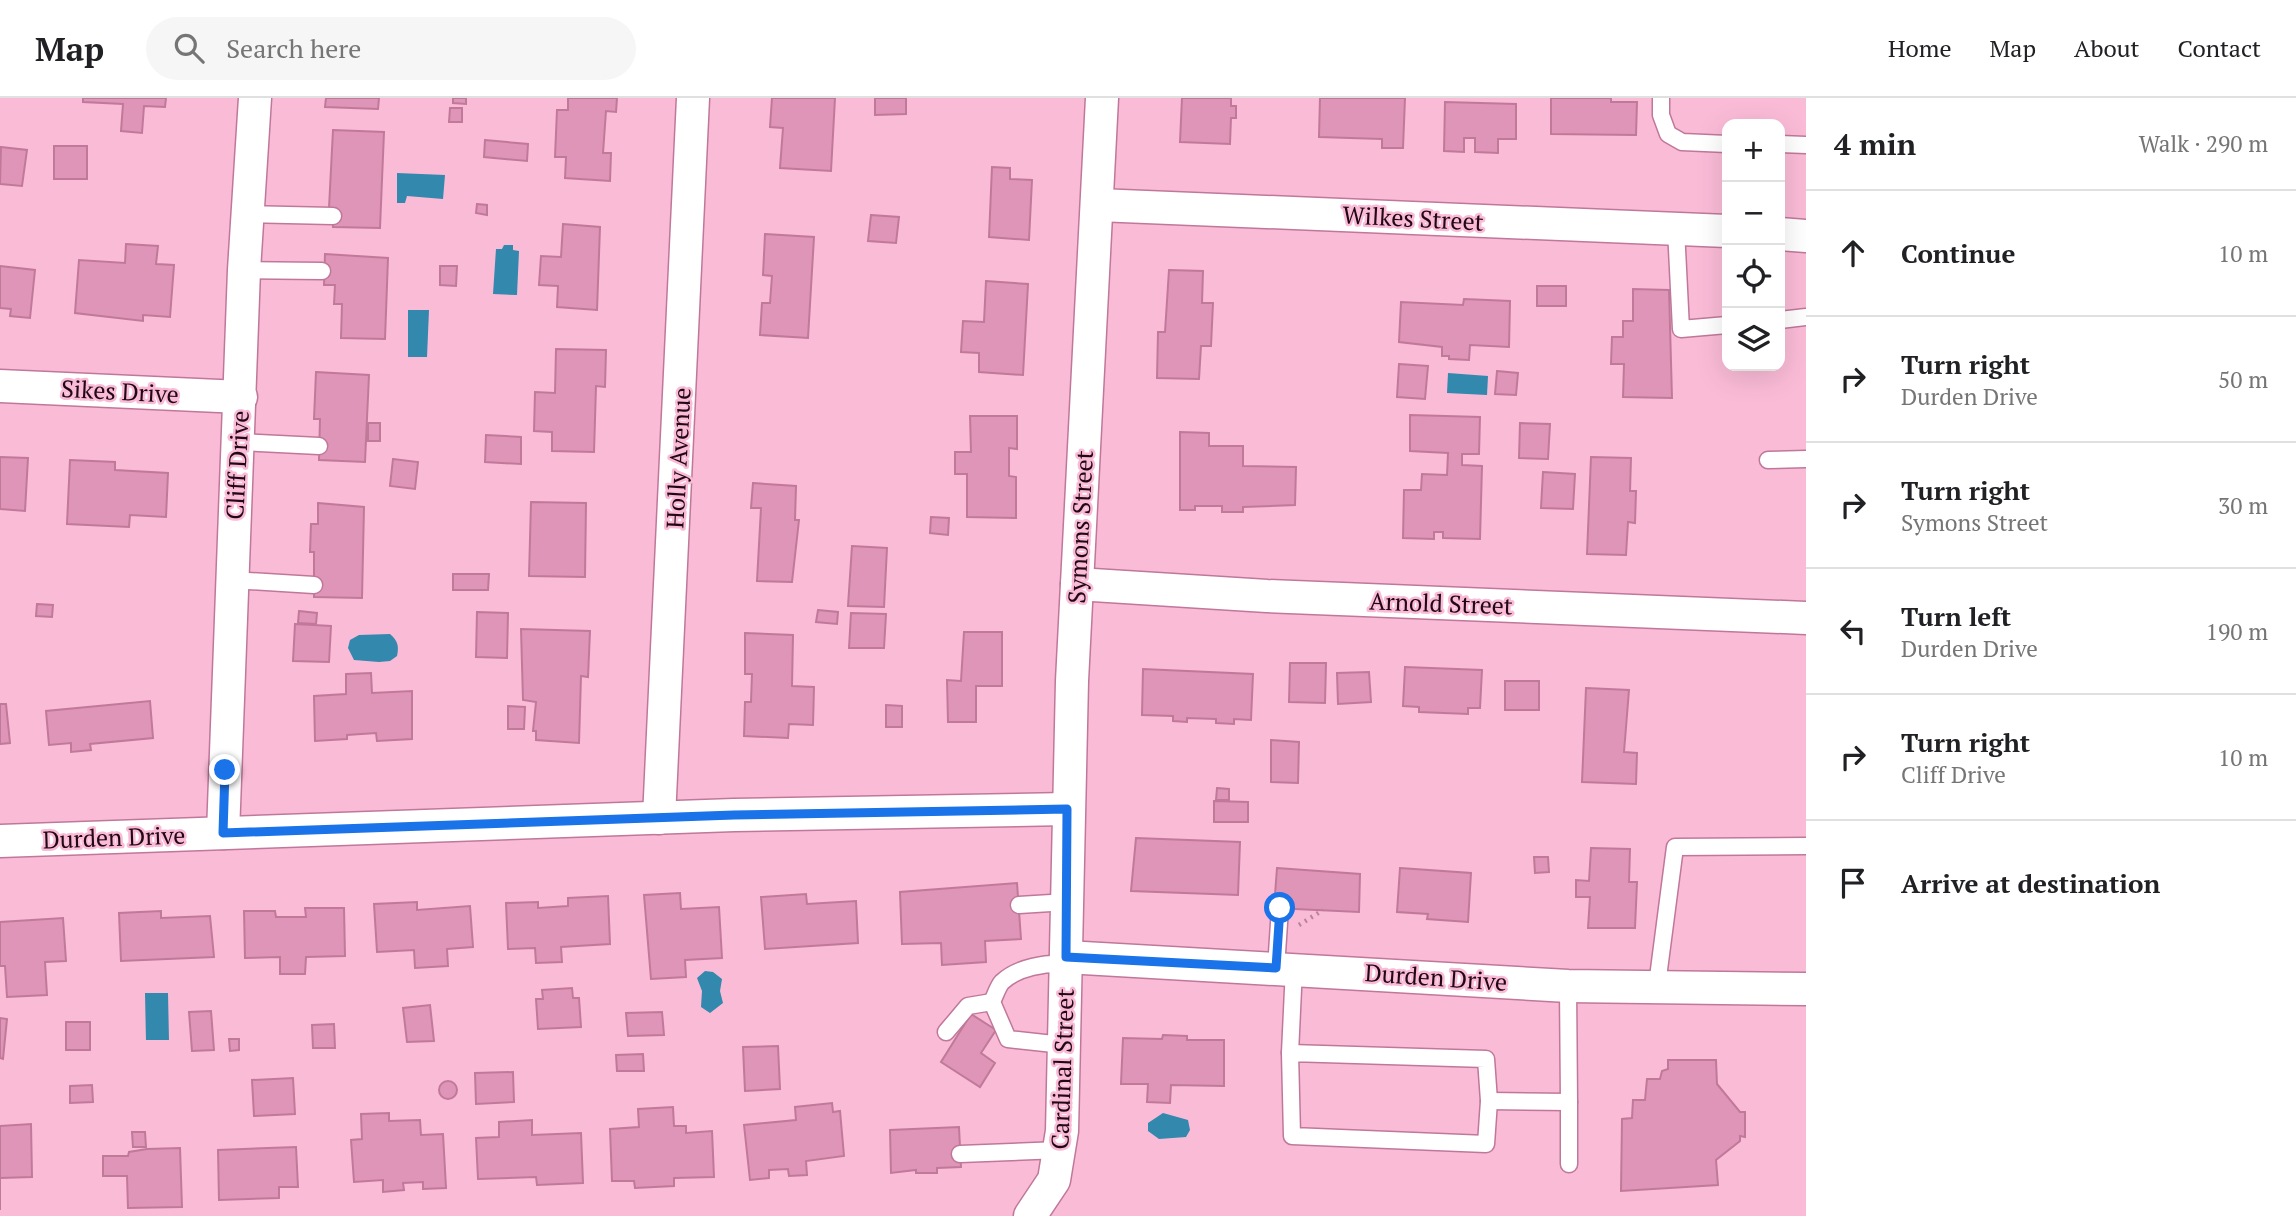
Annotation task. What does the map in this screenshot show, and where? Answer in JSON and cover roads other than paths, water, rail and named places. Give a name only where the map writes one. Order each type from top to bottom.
[{"type":"street","name":"Cliff Drive","points":[[223,833],[244,270],[255,98]]},
{"type":"street","name":"Holly Avenue","points":[[659,818],[693,98]]},
{"type":"street","name":"Symons Street","points":[[1066,960],[1067,809],[1102,98]]},
{"type":"street","name":"Wilkes Street","points":[[1098,205],[1722,231]]},
{"type":"street","points":[[1785,234],[1806,236]]},
{"type":"street","name":"Sikes Drive","points":[[0,386],[241,397]]},
{"type":"street","name":"Arnold Street","points":[[1077,584],[1267,596],[1806,618]]},
{"type":"street","name":"Durden Drive","points":[[0,841],[659,818],[1067,809]]},
{"type":"street","name":"Durden Drive","points":[[1066,960],[1285,968],[1568,986],[1657,985],[1806,989]]},
{"type":"street","name":"Cardinal Street","points":[[1030,1216],[1050,1189],[1060,1150],[1066,960]]},
{"type":"lane","points":[[1661,98],[1661,115],[1668,134],[1682,142],[1722,144]]},
{"type":"lane","points":[[1785,144],[1806,145]]},
{"type":"lane","points":[[247,214],[333,216]]},
{"type":"lane","points":[[1676,229],[1681,329],[1722,325]]},
{"type":"lane","points":[[244,270],[322,271]]},
{"type":"lane","points":[[1785,319],[1806,317]]},
{"type":"lane","points":[[239,442],[319,446]]},
{"type":"lane","points":[[1768,460],[1806,459]]},
{"type":"lane","points":[[232,580],[314,585]]},
{"type":"lane","points":[[1657,985],[1675,847],[1806,846]]},
{"type":"lane","points":[[1019,905],[1067,902]]},
{"type":"lane","points":[[1280,908],[1290,1053],[1292,1136],[1486,1144],[1489,1101],[1486,1059],[1290,1053]]},
{"type":"lane","points":[[1063,1045],[1008,1039],[992,1002],[1002,982],[1029,968],[1066,960]]},
{"type":"lane","points":[[1568,986],[1569,1164]]},
{"type":"lane","points":[[946,1032],[968,1006],[992,1002]]},
{"type":"lane","points":[[1489,1101],[1569,1102]]},
{"type":"lane","points":[[960,1154],[1060,1150]]},
{"type":"water","points":[[397,173],[445,175],[443,199],[407,196],[405,203],[397,203]]},
{"type":"water","points":[[504,245],[513,245],[513,250],[519,251],[517,295],[493,294],[496,249],[502,249]]},
{"type":"water","points":[[408,310],[429,310],[427,357],[408,357]]},
{"type":"water","points":[[1448,373],[1488,376],[1487,395],[1447,393]]},
{"type":"water","points":[[390,634],[397,644],[397,656],[390,661],[354,660],[348,648],[350,640],[359,635]]},
{"type":"water","points":[[705,971],[713,972],[722,979],[720,991],[723,1003],[710,1013],[701,1007],[702,991],[697,978]]},
{"type":"water","points":[[145,993],[168,993],[169,1040],[146,1040]]},
{"type":"water","points":[[1163,1113],[1188,1120],[1190,1130],[1186,1137],[1159,1139],[1148,1131],[1148,1123]]}]
